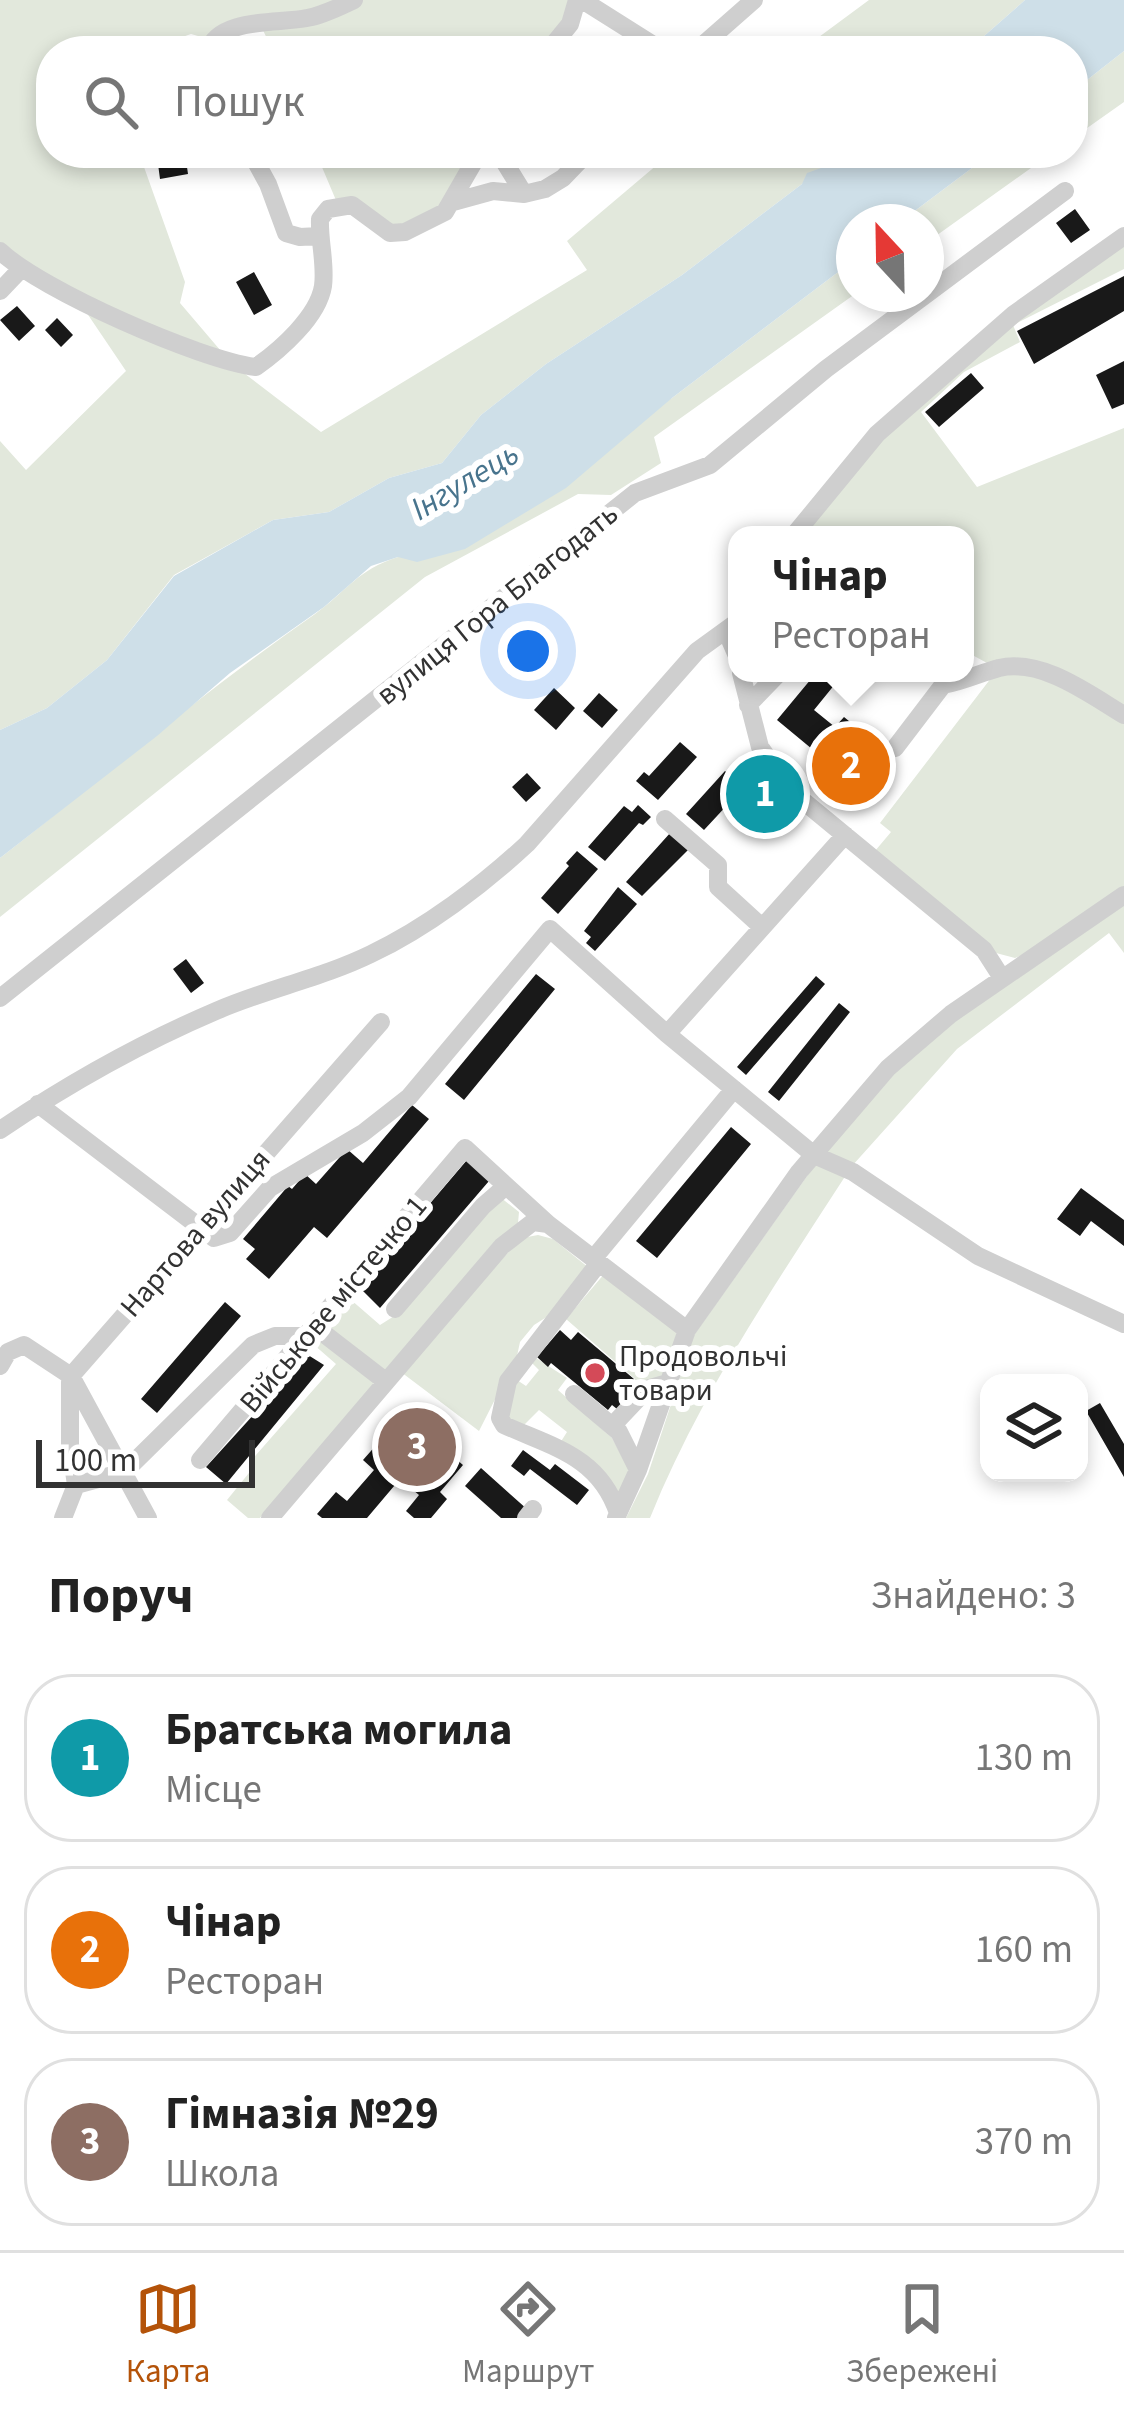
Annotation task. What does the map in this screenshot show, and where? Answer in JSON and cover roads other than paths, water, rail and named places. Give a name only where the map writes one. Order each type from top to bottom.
[{"type":"street","points":[[218,36],[261,23],[304,19],[354,0]]},
{"type":"street","points":[[560,36],[580,0],[639,36]]},
{"type":"street","points":[[713,36],[754,0]]},
{"type":"street","points":[[259,168],[286,233],[300,238],[320,236]]},
{"type":"street","points":[[0,251],[20,270],[76,296],[232,364],[256,367],[278,352],[323,289],[320,219],[338,205],[352,205],[390,233],[405,232],[445,212],[471,168]]},
{"type":"street","points":[[508,168],[524,194]]},
{"type":"street","points":[[453,202],[493,191],[524,194],[545,189],[573,168]]},
{"type":"street","name":"вулиця Гора Благодать","points":[[0,998],[635,493],[710,464],[826,368],[1065,190]]},
{"type":"street","points":[[801,526],[877,434],[1014,314],[1124,236]]},
{"type":"street","points":[[0,291],[20,270]]},
{"type":"street","points":[[0,1130],[38,1104],[216,1011],[371,954],[438,913],[502,868],[527,844],[698,652],[728,631]]},
{"type":"street","points":[[974,679],[999,668],[1037,669],[1124,715]]},
{"type":"street","points":[[743,682],[760,747],[790,790],[984,950],[1002,977]]},
{"type":"street","points":[[748,705],[770,682]]},
{"type":"street","points":[[895,748],[939,682]]},
{"type":"street","points":[[665,819],[718,865],[718,887],[762,927]]},
{"type":"street","points":[[667,1034],[844,835]]},
{"type":"street","points":[[617,1515],[638,1470],[687,1330],[814,1155],[888,1068],[1002,977],[1124,895]]},
{"type":"street","points":[[38,1104],[214,1238],[230,1233],[270,1188],[363,1133],[409,1097],[550,929],[667,1034],[814,1155],[853,1172],[978,1256],[1124,1324]]},
{"type":"street","name":"Нартова вулиця","points":[[70,1376],[381,1022]]},
{"type":"street","points":[[617,1515],[602,1481],[574,1454],[504,1425],[500,1418],[504,1392],[596,1262],[734,1089]]},
{"type":"street","name":"Військове містечко 1","points":[[200,1460],[465,1148],[506,1186]]},
{"type":"street","points":[[395,1310],[483,1206],[506,1186],[687,1330]]},
{"type":"street","points":[[274,1517],[384,1380],[511,1237],[533,1222],[548,1223]]},
{"type":"street","points":[[76,1485],[124,1472],[253,1345],[275,1336],[310,1331],[384,1380]]},
{"type":"street","points":[[0,1366],[8,1352],[24,1345],[70,1376],[148,1518]]},
{"type":"street","points":[[63,1518],[76,1485],[70,1444],[70,1376]]},
{"type":"street","points":[[612,1426],[647,1389],[668,1383]]},
{"type":"street","points":[[574,1394],[612,1426],[638,1470]]},
{"type":"water","points":[[1025,0],[1124,0],[1124,51],[1088,79],[1088,36],[984,36]]},
{"type":"water","name":"Інгулець","points":[[821,168],[972,168],[924,204],[836,204],[836,274],[672,398],[566,488],[465,549],[417,562],[398,557],[371,566],[0,858],[0,730],[47,708],[107,660],[174,576],[273,520],[329,512],[389,478],[442,463],[481,415],[546,364],[682,275],[802,184],[807,173]]},
{"type":"place","name":"Чінар","points":[[851,766]]},
{"type":"place","name":"Братська могила","points":[[765,794]]},
{"type":"place","name":"Продовольчі товари","points":[[595,1373]]},
{"type":"place","name":"Гімназія №29","points":[[417,1447]]}]
